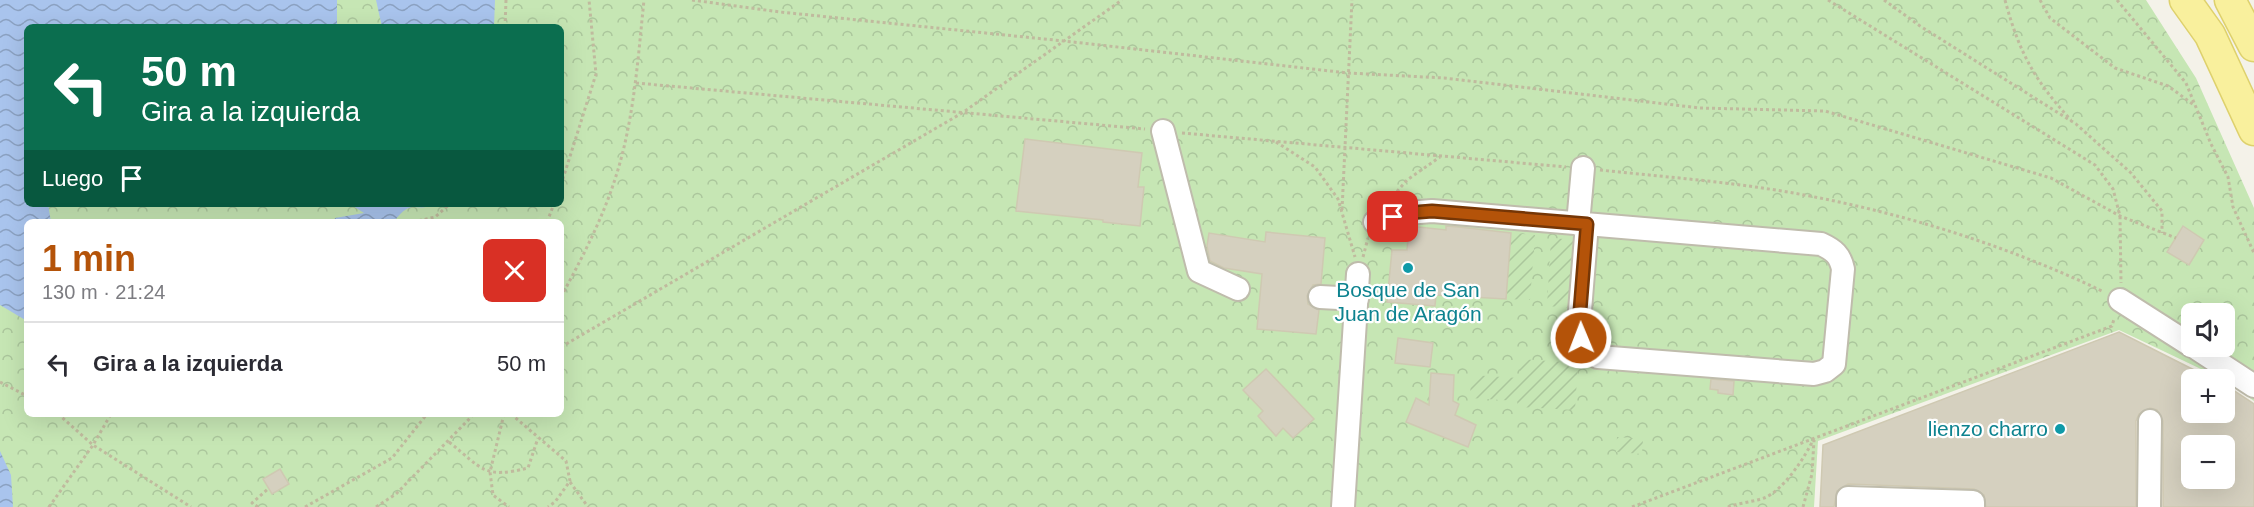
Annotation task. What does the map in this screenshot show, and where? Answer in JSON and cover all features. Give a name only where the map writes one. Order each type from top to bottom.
[{"type":"main road","points":[[2185,0],[2210,35],[2254,130]]},
{"type":"main road","points":[[2230,0],[2254,46]]},
{"type":"street","points":[[1163,131],[1199,271],[1238,289]]},
{"type":"street","points":[[1375,222],[1407,213],[1432,211],[1583,224],[1821,244],[1834,250],[1843,269],[1834,364],[1814,374],[1598,357],[1587,350],[1581,338],[1579,323],[1583,224],[1583,168]]},
{"type":"street","points":[[1343,507],[1358,274]]},
{"type":"street","points":[[1320,297],[1357,298]]},
{"type":"street","points":[[2120,300],[2181,339]]},
{"type":"street","points":[[2209,357],[2254,386]]},
{"type":"street","points":[[2149,507],[2150,421]]},
{"type":"street","points":[[1848,507],[1848,498],[1973,502],[1972,507]]},
{"type":"path","points":[[505,24],[506,0]]},
{"type":"path","points":[[564,175],[596,74],[590,0]]},
{"type":"path","points":[[564,291],[589,243],[617,175],[636,83],[644,0]]},
{"type":"path","points":[[692,0],[780,12],[1064,40],[1348,73],[1444,78],[1700,108],[1825,111],[2051,178],[2120,216],[2175,238]]},
{"type":"path","points":[[564,345],[962,113],[1122,0]]},
{"type":"path","points":[[1341,210],[1352,0]]},
{"type":"path","points":[[1632,507],[2112,326],[2120,300],[2120,216],[2113,189],[2095,165],[1828,0]]},
{"type":"path","points":[[1884,0],[1920,26],[2076,124]]},
{"type":"path","points":[[2005,0],[2016,39],[2044,91],[2076,124],[2131,173],[2162,211],[2162,233]]},
{"type":"path","points":[[2040,0],[2050,18],[2115,68],[2168,86],[2196,106]]},
{"type":"path","points":[[2117,0],[2186,82],[2228,177],[2233,207],[2254,253]]},
{"type":"path","points":[[636,83],[1583,168],[1742,185],[1820,199],[1896,217],[2062,272],[2120,300]]},
{"type":"path","points":[[1276,142],[1315,166],[1338,199],[1350,233],[1358,274]]},
{"type":"path","points":[[426,219],[435,217],[447,207]]},
{"type":"path","points":[[0,382],[24,394]]},
{"type":"path","points":[[61,417],[93,445],[191,507]]},
{"type":"path","points":[[49,507],[93,445],[109,417]]},
{"type":"path","points":[[305,507],[392,458],[425,417]]},
{"type":"path","points":[[376,507],[396,494],[471,417]]},
{"type":"path","points":[[503,417],[490,472],[493,495],[509,507]]},
{"type":"path","points":[[514,417],[566,461],[570,481],[588,507]]},
{"type":"path","points":[[449,442],[483,471],[505,474],[528,468],[538,438]]},
{"type":"path","points":[[1728,507],[1765,498],[1780,486],[1805,459],[1814,438]]},
{"type":"path","points":[[1803,507],[1812,474],[1814,438]]},
{"type":"path","points":[[548,507],[555,502],[570,481]]},
{"type":"path","points":[[258,507],[252,502],[268,489]]},
{"type":"green space","name":"Bosque de San Juan de Aragón","points":[[0,0],[2146,0],[2196,78],[2254,208],[2254,401],[2235,388],[2235,369],[2201,369],[2119,330],[1818,441],[1814,507],[0,507]]},
{"type":"green space","points":[[1511,233],[1535,235],[1530,300],[1506,299]]},
{"type":"green space","points":[[1551,238],[1577,240],[1573,308],[1547,306]]},
{"type":"green space","points":[[1521,359],[1578,363],[1575,410],[1518,407],[1517,401],[1470,398],[1471,375],[1519,378]]},
{"type":"green space","points":[[1617,437],[1643,439],[1642,454],[1616,452]]},
{"type":"water","points":[[0,0],[337,0],[337,24],[24,24],[24,207],[48,207],[50,219],[24,219],[24,319],[0,305]]},
{"type":"water","points":[[376,0],[495,0],[494,24],[381,24]]},
{"type":"water","points":[[355,207],[414,207],[405,210],[396,219],[335,219],[364,213]]},
{"type":"water","points":[[0,451],[11,475],[13,507],[0,507]]},
{"type":"building","points":[[1025,139],[1142,153],[1138,187],[1144,187],[1140,226],[1016,211]]},
{"type":"building","points":[[1409,226],[1446,230],[1446,226],[1511,233],[1506,299],[1436,295],[1435,306],[1387,302],[1392,250],[1407,250]]},
{"type":"building","points":[[2183,226],[2204,240],[2189,265],[2167,252]]},
{"type":"building","points":[[1266,232],[1325,238],[1321,284],[1313,285],[1307,296],[1308,304],[1319,310],[1316,334],[1257,329],[1262,274],[1224,268],[1210,261],[1207,246],[1209,233],[1265,242]]},
{"type":"building","name":"lienzo charro","points":[[2119,332],[2192,369],[2181,369],[2181,423],[2235,423],[2235,391],[2254,404],[2254,507],[2163,507],[2163,421],[2157,410],[2150,408],[2139,414],[2136,421],[2136,507],[1986,507],[1984,495],[1974,489],[1848,484],[1837,491],[1834,507],[1820,507],[1823,445]]},
{"type":"building","points":[[1398,338],[1433,343],[1430,367],[1395,363]]},
{"type":"building","points":[[1266,369],[1314,419],[1293,438],[1283,428],[1276,436],[1258,416],[1263,411],[1243,390]]},
{"type":"building","points":[[1431,373],[1454,375],[1453,401],[1459,404],[1455,415],[1476,425],[1468,447],[1406,422],[1416,398],[1429,405]]},
{"type":"building","points":[[1711,379],[1734,381],[1733,395],[1718,393],[1718,390],[1710,389]]},
{"type":"building","points":[[280,469],[289,484],[272,494],[263,479]]},
{"type":"place","name":"Bosque de San Juan de Aragón","points":[[1408,268]]},
{"type":"place","name":"lienzo charro","points":[[2060,429]]},
{"type":"route","points":[[1393,217],[1407,213],[1432,211],[1587,224],[1579,323],[1581,338]]}]
